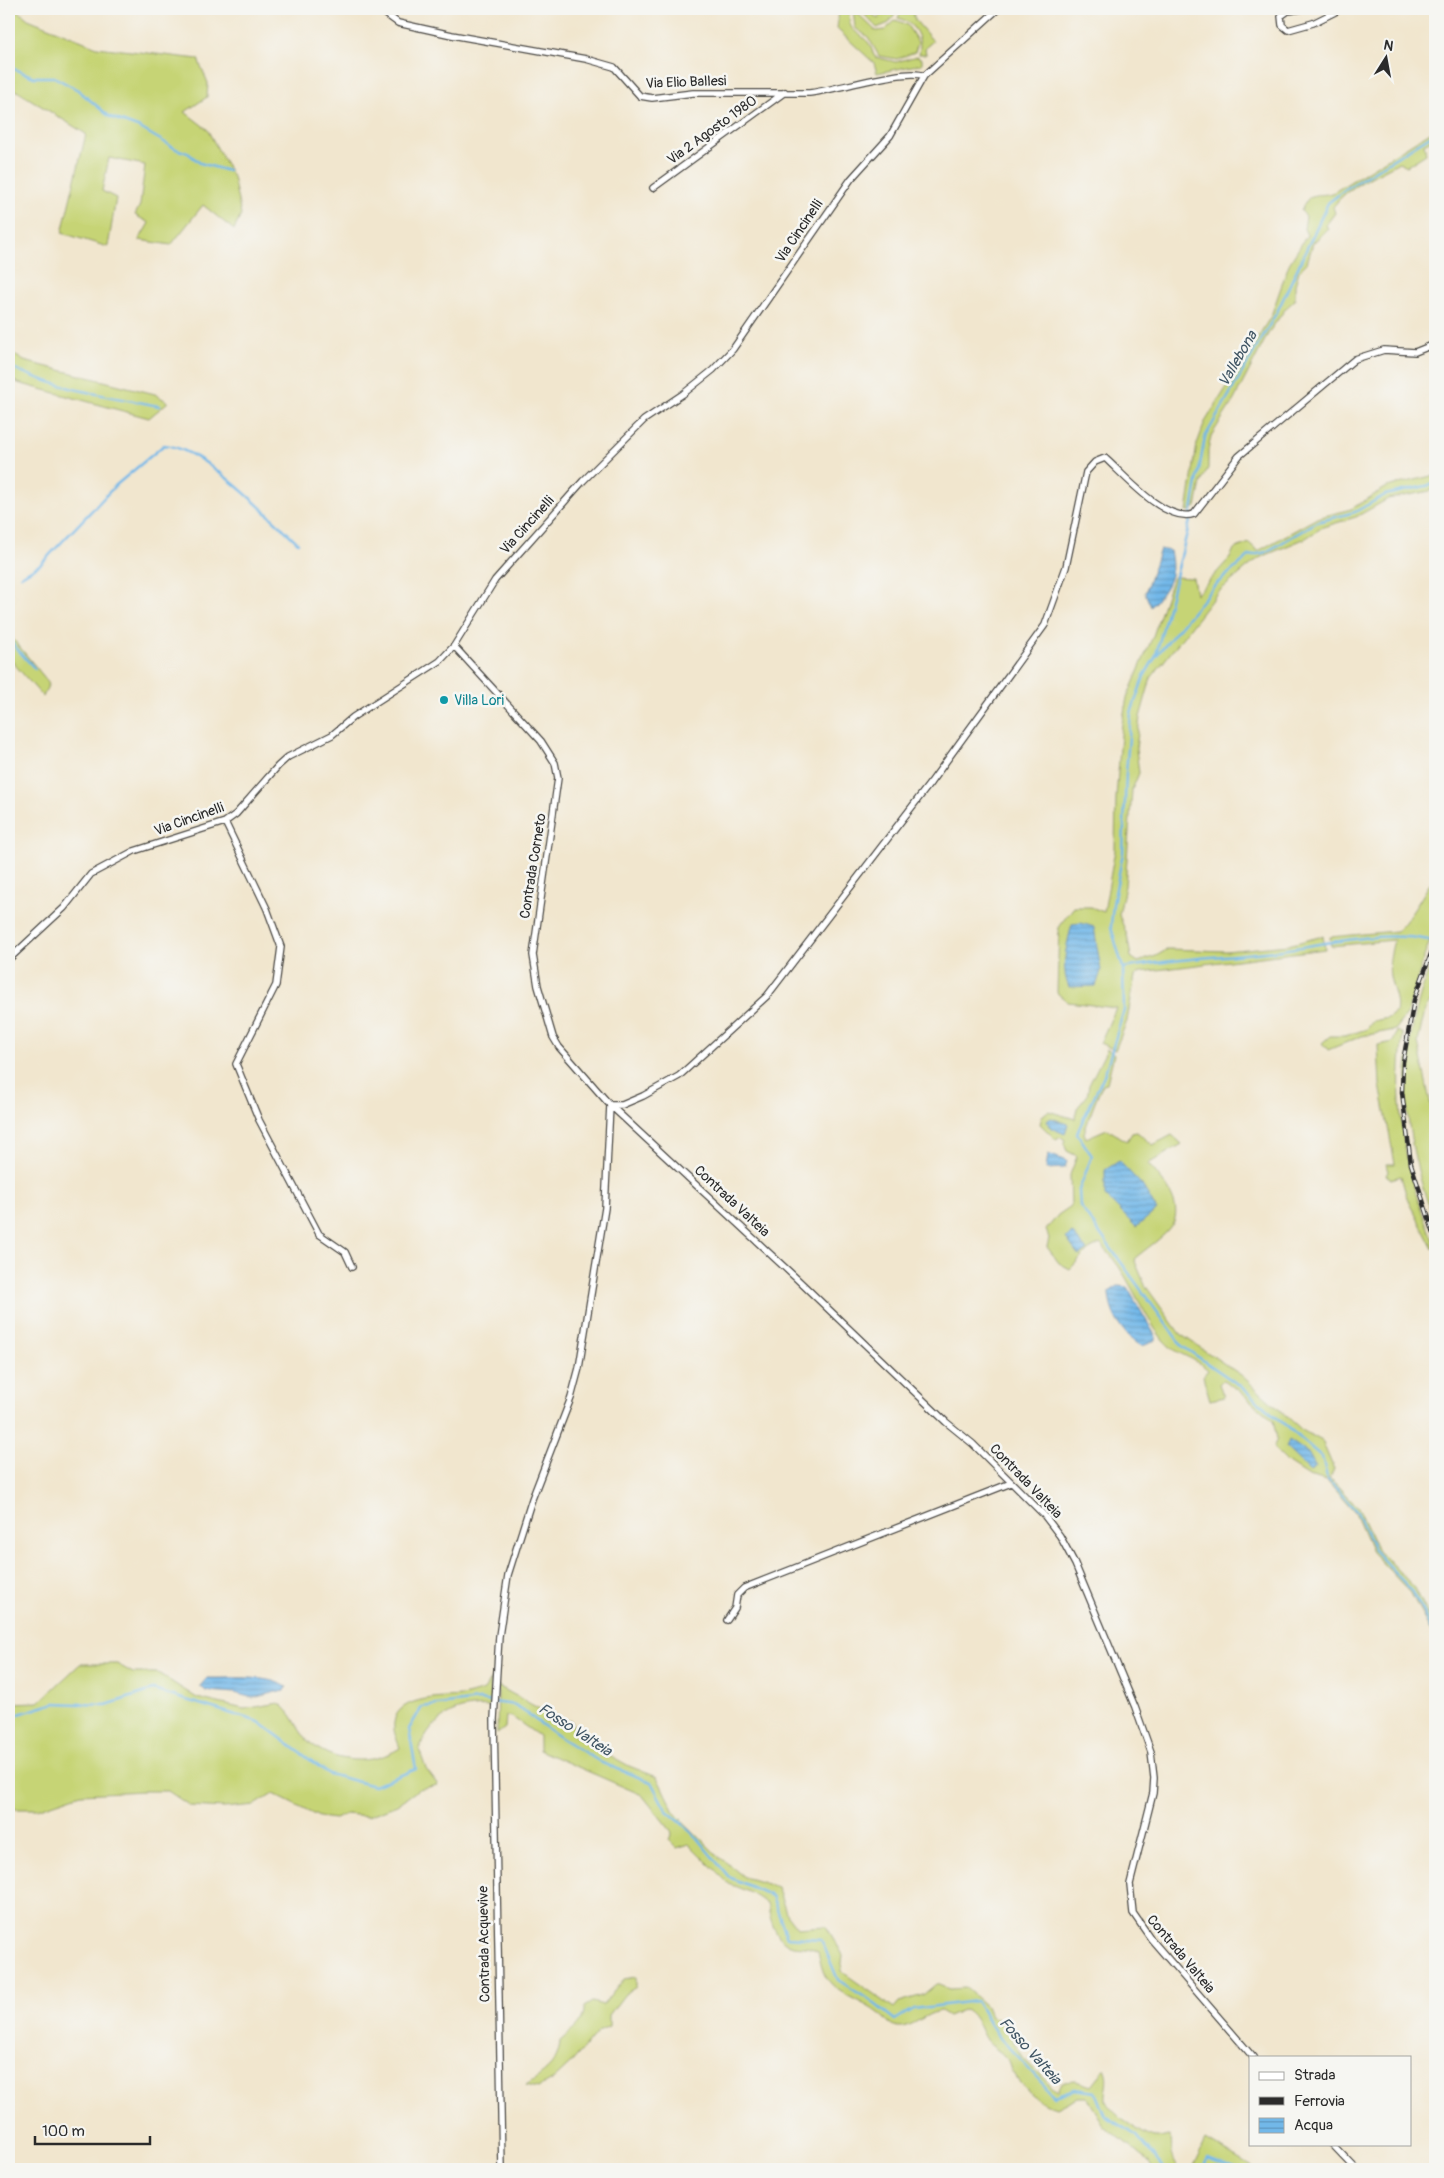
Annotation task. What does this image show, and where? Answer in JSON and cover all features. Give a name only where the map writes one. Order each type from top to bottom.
[{"type":"street","name":"Via Elio Ballesi","points":[[379,9],[398,23],[452,35],[586,59],[614,67],[640,96],[652,98],[693,93],[827,91],[895,75],[920,73],[924,76]]},
{"type":"street","name":"Via Cincinelli","points":[[9,959],[64,908],[92,874],[134,851],[225,822],[236,814],[283,762],[332,735],[353,718],[440,661],[454,646],[495,580],[583,481],[644,420],[683,394],[713,370],[733,349],[851,179],[890,136],[924,76],[998,9]]},
{"type":"street","points":[[1302,9],[1288,10],[1281,16],[1282,25],[1288,30],[1313,23],[1341,9]]},
{"type":"street","name":"Via 2 Agosto 1980","points":[[653,188],[785,92]]},
{"type":"street","points":[[610,1105],[622,1105],[643,1096],[679,1076],[767,996],[925,790],[1045,625],[1066,567],[1086,472],[1095,462],[1105,458],[1159,506],[1186,517],[1194,514],[1239,456],[1267,430],[1355,358],[1384,350],[1415,352],[1435,344]]},
{"type":"street","name":"Contrada Corneto","points":[[454,646],[541,741],[555,763],[558,778],[533,955],[553,1037],[558,1047],[610,1105]]},
{"type":"street","points":[[225,822],[267,909],[281,947],[276,985],[236,1064],[259,1120],[319,1234],[344,1252],[352,1266]]},
{"type":"street","name":"Contrada Valteia","points":[[610,1105],[803,1284],[946,1422],[973,1444],[1044,1515],[1060,1536],[1076,1564],[1135,1707],[1151,1752],[1154,1778],[1153,1793],[1130,1884],[1133,1913],[1147,1935],[1252,2056]]},
{"type":"street","name":"Contrada Acquevive","points":[[502,2169],[494,1719],[496,1675],[508,1575],[532,1499],[571,1398],[580,1368],[604,1208],[610,1105]]},
{"type":"street","points":[[726,1620],[735,1608],[736,1595],[744,1588],[1010,1483]]},
{"type":"street","points":[[1334,2146],[1356,2169]]},
{"type":"green space","points":[[9,9],[16,9],[28,19],[97,47],[198,59],[208,83],[207,97],[185,112],[207,129],[233,177],[241,215],[234,230],[203,205],[171,245],[139,240],[149,223],[135,215],[140,205],[145,165],[109,158],[102,191],[116,198],[108,247],[62,233],[86,134],[9,86]]},
{"type":"green space","points":[[839,9],[850,9],[851,26],[869,44],[875,57],[896,62],[917,56],[922,59],[922,64],[877,73],[874,63],[837,29]]},
{"type":"green space","points":[[853,9],[876,31],[885,30],[896,20],[907,25],[918,42],[915,52],[897,59],[879,56],[868,37],[855,28]]},
{"type":"green space","points":[[859,9],[866,9],[878,19],[886,9],[899,9],[889,23],[877,28]]},
{"type":"green space","points":[[902,9],[912,9],[915,20],[933,41],[925,48],[926,54],[919,54],[920,42],[913,27],[898,18]]},
{"type":"green space","points":[[1435,129],[1435,138],[1424,144],[1426,154],[1407,166],[1399,162],[1363,181],[1339,199],[1333,207],[1335,213],[1326,225],[1328,229],[1313,243],[1307,263],[1299,271],[1295,285],[1295,300],[1286,308],[1269,332],[1234,400],[1211,436],[1208,451],[1208,468],[1201,483],[1196,507],[1187,512],[1197,444],[1205,422],[1271,316],[1289,264],[1307,235],[1304,229],[1306,216],[1301,211],[1308,199],[1311,196],[1334,192]]},
{"type":"green space","points":[[9,351],[24,361],[155,394],[168,402],[149,418],[18,383],[9,377]]},
{"type":"green space","points":[[1435,475],[1435,490],[1388,499],[1356,517],[1323,527],[1306,538],[1259,558],[1217,593],[1151,678],[1140,717],[1136,749],[1139,773],[1132,790],[1125,886],[1119,915],[1127,935],[1131,957],[1138,962],[1156,956],[1168,949],[1226,951],[1288,945],[1323,936],[1325,949],[1141,972],[1135,976],[1127,1021],[1115,1050],[1100,1043],[1116,1008],[1068,1002],[1057,993],[1059,926],[1074,907],[1091,907],[1104,912],[1115,850],[1116,798],[1122,723],[1127,698],[1153,636],[1173,577],[1193,578],[1196,595],[1230,558],[1234,549],[1249,543],[1258,551],[1317,518],[1351,509],[1387,487]]},
{"type":"green space","points":[[9,634],[49,683],[43,697],[9,658]]},
{"type":"green space","points":[[1435,876],[1435,927],[1407,1015],[1395,1030],[1362,1036],[1328,1050],[1322,1043],[1330,1036],[1345,1036],[1367,1029],[1373,1021],[1388,1018],[1396,1012],[1397,1008],[1389,971],[1394,940],[1331,946],[1330,937],[1396,931],[1411,914]]},
{"type":"green space","points":[[1435,953],[1435,995],[1425,1010],[1418,1042],[1435,1127],[1435,1223],[1414,1153],[1408,1120],[1406,1088],[1413,1023],[1422,989]]},
{"type":"green space","points":[[1397,1031],[1403,1034],[1400,1089],[1404,1142],[1416,1193],[1435,1245],[1433,1249],[1407,1198],[1401,1176],[1391,1179],[1386,1175],[1388,1172],[1386,1164],[1395,1164],[1380,1085],[1378,1045],[1393,1042]]},
{"type":"green space","points":[[1107,1049],[1114,1054],[1107,1083],[1103,1084],[1100,1090],[1084,1133],[1086,1138],[1107,1129],[1127,1141],[1132,1133],[1137,1132],[1153,1145],[1172,1135],[1182,1144],[1148,1164],[1170,1192],[1176,1209],[1175,1217],[1169,1229],[1134,1259],[1145,1285],[1180,1334],[1241,1375],[1302,1430],[1322,1441],[1334,1469],[1330,1478],[1359,1509],[1377,1549],[1415,1588],[1435,1629],[1435,1640],[1411,1593],[1372,1552],[1355,1513],[1327,1481],[1308,1476],[1288,1463],[1273,1448],[1277,1439],[1273,1420],[1238,1390],[1223,1380],[1219,1384],[1224,1397],[1210,1400],[1203,1376],[1208,1370],[1164,1341],[1155,1329],[1119,1266],[1100,1244],[1089,1250],[1070,1269],[1059,1263],[1047,1247],[1049,1238],[1046,1230],[1058,1215],[1071,1206],[1070,1175],[1077,1156],[1067,1151],[1064,1144],[1065,1140],[1061,1137],[1056,1140],[1040,1124],[1042,1116],[1048,1111],[1075,1119],[1077,1108],[1087,1096],[1089,1085]]},
{"type":"green space","points":[[80,1664],[117,1664],[133,1673],[158,1673],[197,1698],[244,1709],[279,1703],[292,1716],[307,1740],[317,1748],[328,1754],[352,1760],[377,1758],[400,1748],[394,1730],[395,1719],[400,1710],[408,1704],[430,1698],[461,1696],[484,1690],[491,1679],[490,1707],[466,1708],[447,1715],[438,1721],[419,1749],[426,1769],[438,1785],[419,1789],[397,1805],[368,1816],[346,1814],[335,1819],[319,1817],[273,1794],[255,1805],[224,1808],[190,1806],[168,1791],[81,1794],[37,1809],[9,1809],[9,1703],[39,1702]]},
{"type":"green space","points":[[498,1686],[547,1713],[572,1722],[575,1736],[629,1766],[657,1777],[674,1812],[717,1855],[744,1877],[777,1887],[787,1915],[797,1928],[826,1926],[843,1955],[841,1971],[894,2008],[899,2002],[923,1995],[936,1984],[949,1989],[966,1988],[986,2006],[990,2016],[1002,2021],[1023,2058],[1058,2091],[1062,2082],[1076,2081],[1091,2086],[1105,2069],[1108,2077],[1106,2100],[1108,2105],[1119,2116],[1143,2133],[1157,2138],[1170,2136],[1171,2154],[1179,2169],[1153,2169],[1148,2161],[1104,2125],[1087,2097],[1077,2097],[1056,2108],[1031,2094],[1011,2070],[1007,2060],[986,2040],[975,2019],[965,2009],[948,2016],[940,2011],[935,2012],[906,2026],[897,2027],[891,2025],[872,2009],[839,1991],[826,1977],[818,1951],[790,1945],[785,1942],[776,1933],[767,1903],[749,1892],[729,1884],[689,1844],[677,1848],[669,1840],[672,1832],[642,1795],[539,1750],[539,1736],[512,1717],[506,1716],[505,1728],[497,1734]]},
{"type":"green space","points":[[636,1977],[636,1987],[625,1994],[609,2015],[609,2027],[598,2032],[554,2079],[538,2088],[526,2085],[554,2062],[560,2041],[580,2023],[584,2007],[592,2002],[603,2005],[624,1979]]},
{"type":"green space","points":[[1206,2140],[1252,2167],[1253,2169],[1192,2169]]},
{"type":"water","points":[[1160,549],[1170,551],[1172,560],[1171,575],[1166,588],[1151,607],[1145,593]]},
{"type":"water","points":[[1081,923],[1094,927],[1101,971],[1096,986],[1069,987],[1065,972],[1066,948],[1072,924]]},
{"type":"water","points":[[1051,1118],[1068,1124],[1065,1134],[1051,1128],[1047,1121]]},
{"type":"water","points":[[1048,1154],[1067,1161],[1065,1168],[1046,1169]]},
{"type":"water","points":[[1119,1161],[1142,1185],[1157,1210],[1136,1227],[1105,1196],[1105,1170]]},
{"type":"water","points":[[1072,1233],[1087,1250],[1079,1256],[1066,1238]]},
{"type":"water","points":[[1118,1286],[1127,1287],[1156,1337],[1156,1341],[1142,1346],[1129,1337],[1119,1324],[1112,1308],[1109,1292]]},
{"type":"water","points":[[1289,1440],[1308,1453],[1316,1467],[1310,1471],[1286,1448]]},
{"type":"water","points":[[207,1678],[269,1680],[287,1687],[284,1690],[253,1698],[235,1693],[206,1691],[200,1686]]},
{"type":"waterway","points":[[9,67],[34,77],[54,77],[78,90],[110,117],[140,128],[176,149],[188,153],[200,163],[228,171]]},
{"type":"waterway","name":"Vallebona","points":[[1156,655],[1190,521],[1205,437],[1277,312],[1328,203],[1347,188],[1435,133]]},
{"type":"waterway","points":[[9,366],[45,381],[63,386],[159,406]]},
{"type":"waterway","points":[[21,576],[41,564],[115,486],[164,445],[180,449],[216,470],[253,500],[298,543]]},
{"type":"waterway","points":[[1435,484],[1385,495],[1355,512],[1317,522],[1266,552],[1249,556],[1214,586],[1156,656],[1144,676],[1131,713],[1126,773],[1123,853],[1113,904],[1111,927],[1123,968],[1124,1010],[1105,1073],[1077,1133],[1092,1156],[1079,1190],[1080,1206],[1182,1346],[1239,1385],[1322,1457],[1327,1478],[1357,1512],[1374,1550],[1413,1592],[1435,1637]]},
{"type":"waterway","points":[[9,640],[35,669]]},
{"type":"waterway","points":[[1123,968],[1180,960],[1275,951],[1371,937],[1410,937],[1429,940]]},
{"type":"waterway","name":"Fosso Valteia","points":[[9,1717],[55,1703],[106,1705],[153,1690],[259,1722],[329,1774],[374,1786],[416,1769],[409,1729],[422,1707],[479,1700],[515,1705],[556,1735],[602,1763],[651,1782],[666,1810],[691,1831],[729,1877],[772,1896],[787,1937],[821,1939],[838,1980],[871,2001],[895,2020],[913,2009],[976,2001],[998,2036],[1054,2096],[1075,2089],[1095,2092],[1105,2116],[1137,2136],[1164,2169]]},
{"type":"waterway","name":"Fosso Valteia","points":[[1202,2169],[1208,2158],[1236,2169]]},
{"type":"railway","points":[[1435,943],[1414,1000],[1403,1062],[1402,1092],[1411,1164],[1435,1237]]},
{"type":"place","name":"Villa Lori","points":[[444,700]]}]
